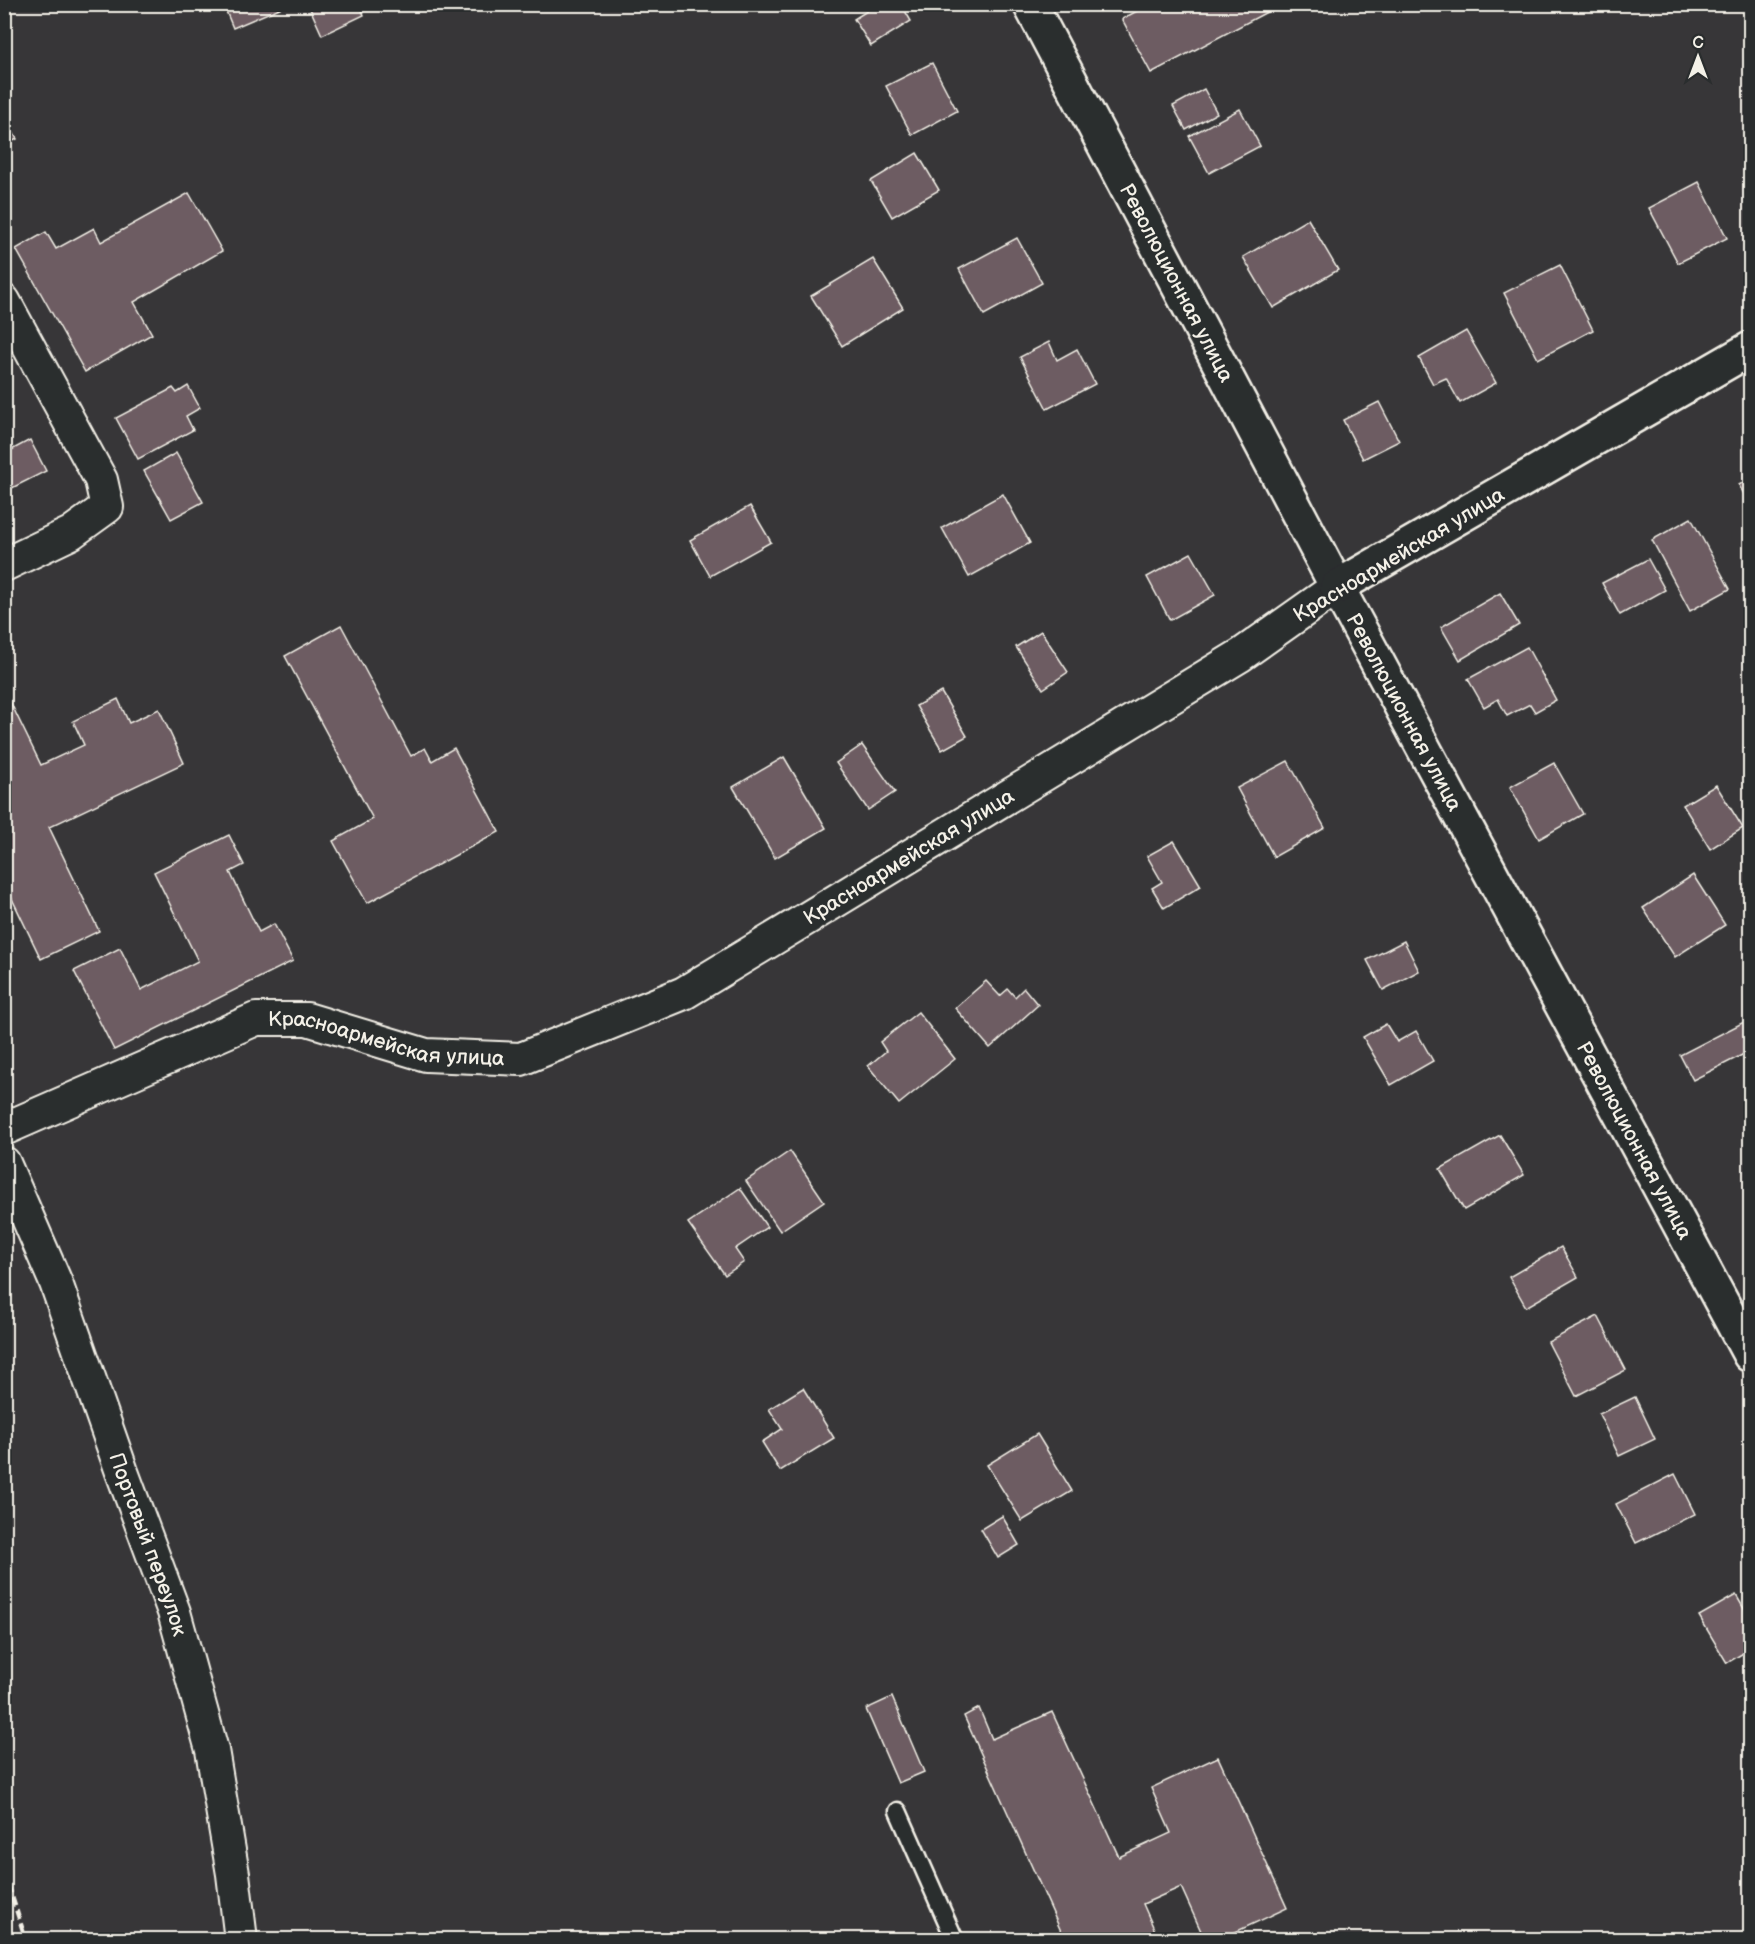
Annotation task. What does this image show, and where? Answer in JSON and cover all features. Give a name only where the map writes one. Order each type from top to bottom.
[{"type":"street","name":"Революционная улица","points":[[1030,4],[1337,587],[1750,1355]]},
{"type":"street","points":[[4,301],[101,480],[107,507],[71,533],[4,565]]},
{"type":"street","name":"Красноармейская улица","points":[[4,1129],[256,1019],[307,1019],[426,1055],[520,1059],[684,993],[1240,655],[1337,587],[1750,349]]},
{"type":"street","name":"Портовый переулок","points":[[4,1163],[56,1283],[174,1612],[212,1750],[233,1874],[241,1940]]},
{"type":"lane","points":[[898,1811],[955,1940]]},
{"type":"building","points":[[223,4],[281,4],[282,7],[233,28]]},
{"type":"building","points":[[308,4],[359,4],[364,15],[322,35]]},
{"type":"building","points":[[878,4],[901,4],[911,21],[871,46],[854,19]]},
{"type":"building","points":[[1150,4],[1282,4],[1151,73],[1122,19]]},
{"type":"building","points":[[1669,4],[1688,4],[1672,11]]},
{"type":"building","points":[[932,63],[957,111],[912,135],[886,86]]},
{"type":"building","points":[[1204,89],[1217,113],[1186,130],[1173,106]]},
{"type":"building","points":[[1240,109],[1260,146],[1209,173],[1189,136]]},
{"type":"building","points":[[4,117],[17,139],[4,146]]},
{"type":"building","points":[[917,153],[939,190],[892,217],[871,181]]},
{"type":"building","points":[[1699,182],[1727,238],[1678,263],[1649,208]]},
{"type":"building","points":[[189,193],[222,251],[134,302],[152,334],[85,372],[16,249],[46,232],[56,249],[94,228],[101,242]]},
{"type":"building","points":[[1308,219],[1338,270],[1273,308],[1243,257]]},
{"type":"building","points":[[1017,238],[1042,283],[984,315],[959,269]]},
{"type":"building","points":[[873,259],[903,308],[842,346],[811,296]]},
{"type":"building","points":[[1560,265],[1593,330],[1538,359],[1504,293]]},
{"type":"building","points":[[1466,331],[1496,383],[1460,403],[1446,378],[1433,384],[1419,358]]},
{"type":"building","points":[[1049,342],[1057,360],[1077,349],[1095,384],[1047,409],[1020,357]]},
{"type":"building","points":[[188,386],[200,408],[186,416],[193,430],[138,459],[116,418],[173,388],[177,393]]},
{"type":"building","points":[[1379,402],[1399,441],[1363,459],[1343,420]]},
{"type":"building","points":[[30,440],[46,471],[4,492],[4,454]]},
{"type":"building","points":[[176,453],[203,502],[171,519],[144,471]]},
{"type":"building","points":[[1750,478],[1750,505],[1739,485]]},
{"type":"building","points":[[1003,494],[1030,543],[969,577],[942,528]]},
{"type":"building","points":[[750,506],[771,542],[710,576],[690,540]]},
{"type":"building","points":[[1691,518],[1730,589],[1690,611],[1652,540]]},
{"type":"building","points":[[1191,553],[1215,595],[1170,620],[1147,577]]},
{"type":"building","points":[[1648,559],[1665,590],[1620,615],[1602,583]]},
{"type":"building","points":[[1500,593],[1519,625],[1460,660],[1441,627]]},
{"type":"building","points":[[341,625],[411,756],[425,748],[432,761],[454,748],[499,832],[367,903],[333,841],[373,819],[285,656]]},
{"type":"building","points":[[1041,631],[1068,672],[1043,689],[1016,647]]},
{"type":"building","points":[[1527,647],[1556,700],[1535,712],[1530,704],[1507,716],[1498,699],[1484,707],[1468,679]]},
{"type":"building","points":[[4,689],[41,765],[84,745],[73,721],[118,699],[129,723],[159,709],[184,763],[49,827],[99,931],[41,959],[4,882]]},
{"type":"building","points":[[941,692],[967,736],[942,750],[916,706]]},
{"type":"building","points":[[862,745],[895,792],[868,810],[836,763]]},
{"type":"building","points":[[784,757],[826,828],[775,858],[733,787]]},
{"type":"building","points":[[1288,761],[1325,828],[1274,857],[1237,788]]},
{"type":"building","points":[[1554,763],[1583,814],[1539,839],[1510,787]]},
{"type":"building","points":[[1716,785],[1743,828],[1710,849],[1683,805]]},
{"type":"building","points":[[229,835],[244,865],[230,872],[259,932],[274,924],[293,961],[114,1050],[74,971],[120,948],[141,990],[198,961],[154,872]]},
{"type":"building","points":[[1174,841],[1201,886],[1164,908],[1152,888],[1162,882],[1147,856]]},
{"type":"building","points":[[1693,875],[1725,925],[1675,957],[1643,908]]},
{"type":"building","points":[[1404,941],[1419,971],[1383,990],[1367,960]]},
{"type":"building","points":[[986,981],[1000,996],[1008,989],[1015,997],[1024,988],[1038,1005],[990,1048],[955,1008]]},
{"type":"building","points":[[918,1012],[955,1059],[899,1104],[868,1066],[886,1051],[880,1042]]},
{"type":"building","points":[[1744,1022],[1750,1035],[1750,1051],[1693,1080],[1680,1055]]},
{"type":"building","points":[[1386,1024],[1397,1042],[1416,1031],[1433,1061],[1391,1085],[1363,1037]]},
{"type":"building","points":[[1500,1135],[1524,1175],[1464,1210],[1440,1169]]},
{"type":"building","points":[[790,1151],[824,1201],[780,1231],[746,1181]]},
{"type":"building","points":[[740,1188],[767,1227],[735,1249],[744,1262],[725,1275],[688,1223]]},
{"type":"building","points":[[1561,1247],[1578,1277],[1526,1307],[1509,1277]]},
{"type":"building","points":[[1598,1316],[1626,1370],[1576,1396],[1548,1342]]},
{"type":"building","points":[[803,1388],[834,1438],[780,1471],[762,1442],[782,1429],[769,1409]]},
{"type":"building","points":[[1635,1397],[1655,1439],[1619,1456],[1599,1414]]},
{"type":"building","points":[[1037,1434],[1072,1491],[1022,1521],[987,1465]]},
{"type":"building","points":[[1675,1474],[1695,1514],[1636,1543],[1616,1504]]},
{"type":"building","points":[[1002,1516],[1019,1545],[998,1558],[981,1529]]},
{"type":"building","points":[[1736,1595],[1750,1619],[1750,1649],[1727,1663],[1699,1616]]},
{"type":"building","points":[[892,1697],[924,1772],[898,1783],[866,1709]]},
{"type":"building","points":[[979,1708],[992,1739],[1052,1712],[1119,1857],[1171,1833],[1151,1788],[1218,1757],[1287,1908],[1218,1940],[1205,1940],[1181,1887],[1143,1904],[1159,1940],[1065,1940],[964,1716]]},
{"type":"railway","points":[[4,1872],[26,1940]]}]
